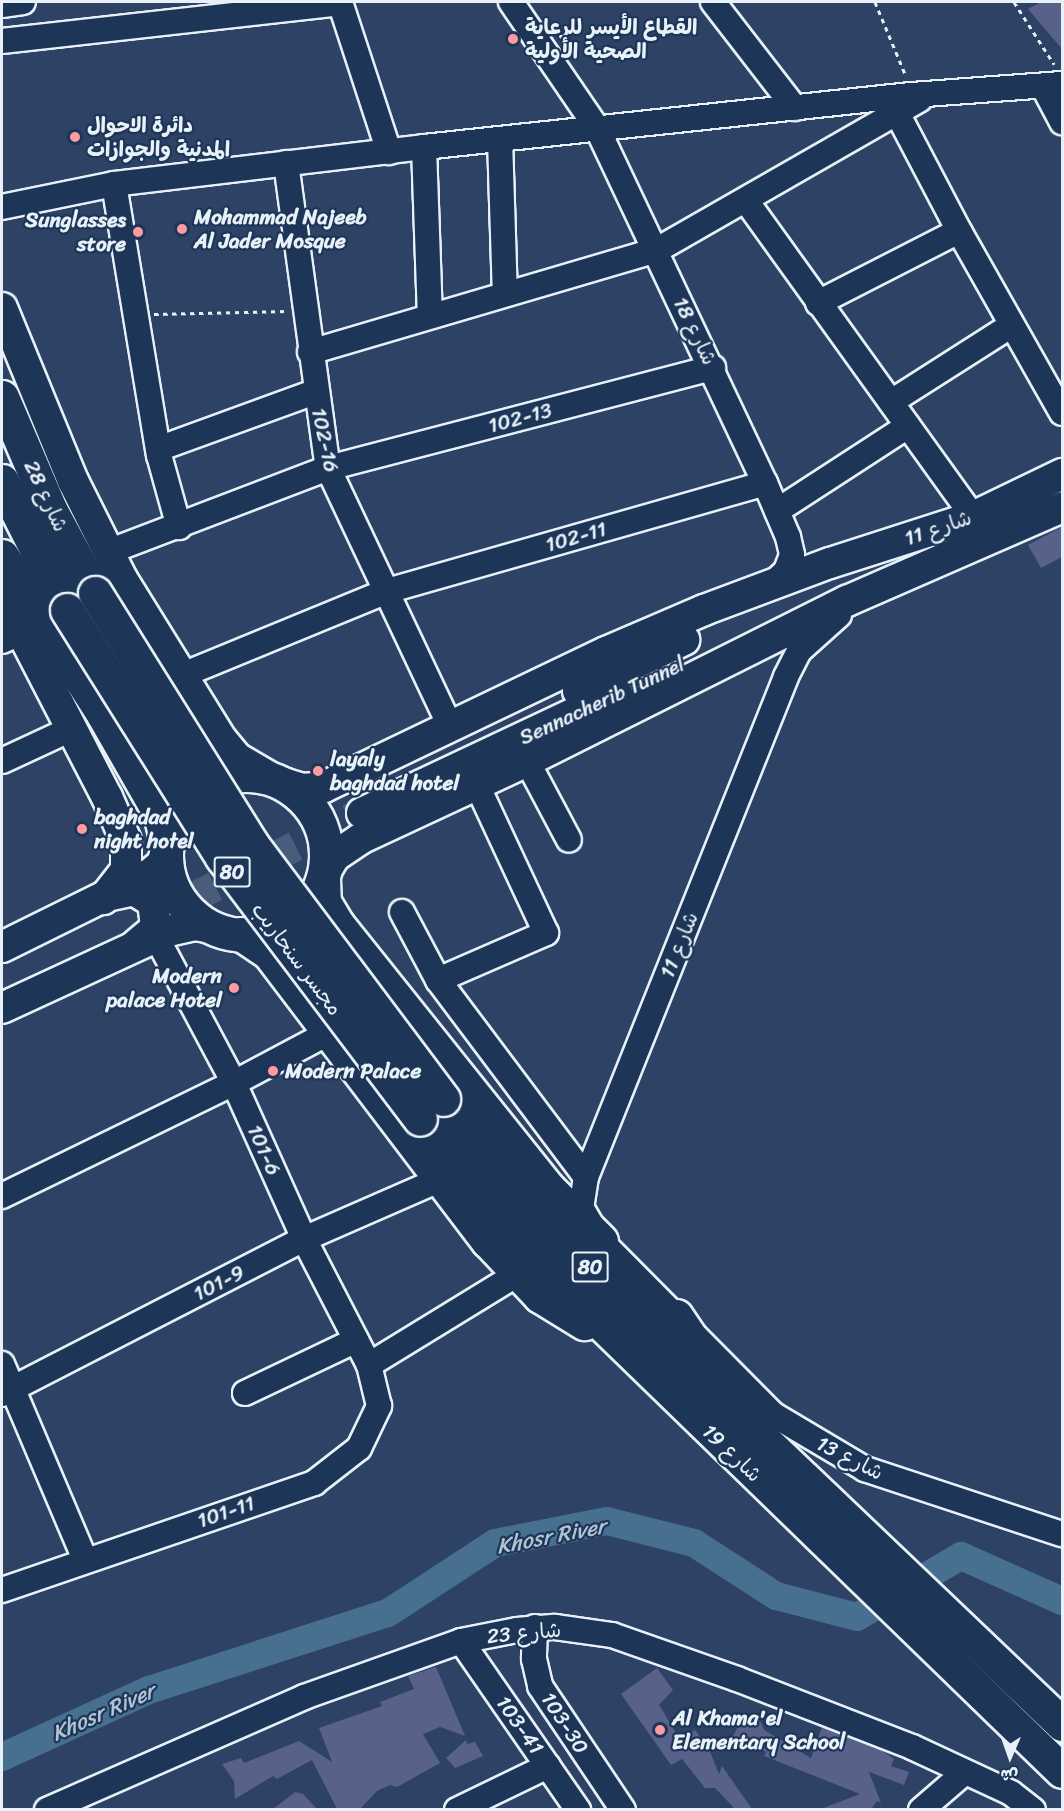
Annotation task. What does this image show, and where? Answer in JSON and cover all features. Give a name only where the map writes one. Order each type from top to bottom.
[{"type":"highway","name":"شارع 28","points":[[2,397],[50,509],[95,593]]},
{"type":"highway","name":"شارع 28","points":[[2,481],[67,610]]},
{"type":"highway","points":[[2,556],[103,714],[160,814],[167,847],[168,874],[176,894],[189,911],[269,953],[440,1180],[519,1273],[553,1305],[631,1352]]},
{"type":"highway","name":"مجسر سنحاريب","points":[[95,593],[245,834],[431,1109]]},
{"type":"highway","name":"مجسر سنحاريب","points":[[67,610],[215,848],[431,1109]]},
{"type":"highway","points":[[167,847],[179,811],[204,787],[238,775],[277,781],[303,798],[320,822],[327,849],[324,902],[338,925],[548,1188],[601,1240]]},
{"type":"highway","points":[[228,931],[263,933],[289,922],[310,903],[324,876]]},
{"type":"highway","name":"شارع 19","points":[[431,1109],[509,1227],[721,1443],[1062,1771]]},
{"type":"highway","name":"شارع 19","points":[[431,1109],[720,1398],[1062,1724]]},
{"type":"highway","points":[[676,1316],[693,1341],[707,1377],[720,1398]]},
{"type":"main road","points":[[2,308],[73,481],[108,552],[180,676],[237,758],[277,781]]},
{"type":"main road","name":"شارع 11","points":[[324,876],[344,848],[364,803],[450,728],[606,652],[837,561],[973,517],[1062,474]]},
{"type":"main road","name":"شارع 11","points":[[277,781],[314,788],[364,803],[477,785],[847,602],[1062,507]]},
{"type":"main road","name":"Sennacherib Tunnel","points":[[364,803],[837,561]]},
{"type":"main road","points":[[2,594],[12,636],[71,729],[126,841],[126,870],[106,897]]},
{"type":"main road","name":"Sennacherib Tunnel","points":[[364,803],[734,639],[847,602]]},
{"type":"main road","points":[[2,947],[158,869],[167,847]]},
{"type":"main road","points":[[106,897],[123,890],[142,892],[156,910],[153,935],[144,927]]},
{"type":"main road","points":[[2,968],[144,927],[183,926],[228,931]]},
{"type":"main road","points":[[2,990],[144,927]]},
{"type":"main road","points":[[2,1008],[144,927]]},
{"type":"street","points":[[2,5],[23,2]]},
{"type":"street","points":[[2,41],[340,2],[389,152]]},
{"type":"street","name":"شارع 18","points":[[511,2],[597,128],[713,368],[788,537]]},
{"type":"street","points":[[713,2],[795,108]]},
{"type":"street","points":[[2,207],[114,184],[597,128],[795,108],[914,100],[1054,80],[1060,115]]},
{"type":"street","points":[[310,352],[657,250],[747,202],[914,100]]},
{"type":"street","points":[[914,100],[958,231],[1062,413]]},
{"type":"street","points":[[500,139],[505,294]]},
{"type":"street","points":[[424,147],[430,316]]},
{"type":"street","name":"102-16","points":[[286,164],[327,468],[450,728]]},
{"type":"street","points":[[114,184],[158,449],[179,527]]},
{"type":"street","points":[[747,202],[973,517]]},
{"type":"street","points":[[818,303],[958,231]]},
{"type":"street","points":[[891,402],[1012,325]]},
{"type":"street","name":"102-13","points":[[108,552],[179,527],[327,468],[713,368]]},
{"type":"street","points":[[158,449],[315,392]]},
{"type":"street","points":[[777,511],[909,426]]},
{"type":"street","name":"102-11","points":[[180,676],[387,591],[765,483]]},
{"type":"street","points":[[788,537],[812,556],[837,561]]},
{"type":"street","points":[[766,588],[779,579],[790,562],[788,537]]},
{"type":"street","name":"شارع 11","points":[[676,1316],[601,1240],[581,1207],[586,1177],[799,651],[830,620],[886,586]]},
{"type":"street","points":[[2,761],[71,729]]},
{"type":"street","points":[[527,760],[568,840]]},
{"type":"street","points":[[438,980],[546,933],[477,785]]},
{"type":"street","points":[[402,912],[438,980],[586,1177]]},
{"type":"street","name":"101-6","points":[[144,927],[234,1083],[304,1239],[369,1365]]},
{"type":"street","points":[[2,1196],[234,1083],[328,1032]]},
{"type":"street","name":"101-9","points":[[7,1391],[304,1239],[440,1180]]},
{"type":"street","points":[[369,1365],[519,1273]]},
{"type":"street","name":"شارع 13","points":[[676,1316],[774,1415],[843,1458],[884,1477],[1062,1534]]},
{"type":"street","points":[[246,1393],[356,1340]]},
{"type":"street","points":[[2,1364],[7,1391],[85,1560]]},
{"type":"street","name":"101-11","points":[[2,1590],[314,1483],[359,1448],[379,1406],[369,1365]]},
{"type":"street","name":"شارع 23","points":[[47,1809],[72,1804],[304,1697],[461,1641],[535,1627],[574,1628],[631,1641],[912,1747],[1011,1793],[1033,1809]]},
{"type":"street","name":"103-30","points":[[535,1627],[534,1659],[540,1686],[617,1801]]},
{"type":"street","name":"103-41","points":[[461,1641],[578,1809]]},
{"type":"street","points":[[457,1809],[548,1766]]},
{"type":"street","points":[[921,1809],[965,1772]]},
{"type":"street","points":[[585,1809],[617,1801]]},
{"type":"path","points":[[875,2],[898,50],[914,100]]},
{"type":"path","points":[[1014,2],[1054,80]]},
{"type":"path","points":[[136,314],[305,311]]},
{"type":"building","points":[[1041,2],[1062,2],[1062,49],[1028,9]]},
{"type":"building","points":[[1062,527],[1062,557],[1041,568],[1028,545]]},
{"type":"building","points":[[436,1667],[465,1736],[440,1727],[423,1734],[440,1763],[397,1787],[390,1785],[377,1791],[360,1809],[337,1809],[312,1760],[277,1779],[273,1776],[235,1799],[234,1781],[222,1764],[241,1758],[244,1763],[299,1741],[332,1762],[319,1728],[382,1706],[380,1702],[414,1689],[408,1676]]},
{"type":"building","points":[[657,1668],[673,1690],[659,1705],[679,1738],[695,1730],[709,1749],[719,1774],[722,1766],[752,1809],[735,1809],[715,1788],[705,1788],[682,1759],[671,1765],[621,1694]]},
{"type":"building","points":[[745,1714],[759,1718],[764,1730],[811,1758],[822,1727],[881,1750],[894,1759],[891,1766],[909,1772],[904,1785],[869,1772],[881,1803],[877,1801],[871,1809],[821,1809],[860,1794],[764,1756],[766,1752],[733,1736]]},
{"type":"building","points":[[466,1740],[467,1744],[475,1742],[483,1756],[455,1768],[446,1758]]},
{"type":"building","points":[[295,1792],[303,1794],[317,1809],[273,1809]]},
{"type":"waterway","name":"Khosr River","points":[[2,1757],[149,1690],[388,1613],[495,1543],[607,1521],[694,1543],[776,1596],[857,1617],[961,1556],[1062,1601]]},
{"type":"tunnel","points":[[148,920],[362,813]]},
{"type":"place","name":"القطاع الأيسر للرعاية الصحية الأولية","points":[[513,39]]},
{"type":"place","name":"دائرة الاحوال المدنية والجوازات","points":[[75,137]]},
{"type":"place","name":"Mohammad Najeeb Al Jader Mosque","points":[[182,229]]},
{"type":"place","name":"Sunglasses store","points":[[138,232]]},
{"type":"place","name":"layaly baghdad hotel","points":[[318,771]]},
{"type":"place","name":"baghdad night hotel","points":[[82,829]]},
{"type":"place","name":"Modern palace Hotel","points":[[234,988]]},
{"type":"place","name":"Modern Palace","points":[[273,1071]]},
{"type":"place","name":"Al Khama'el Elementary School","points":[[660,1730]]}]
